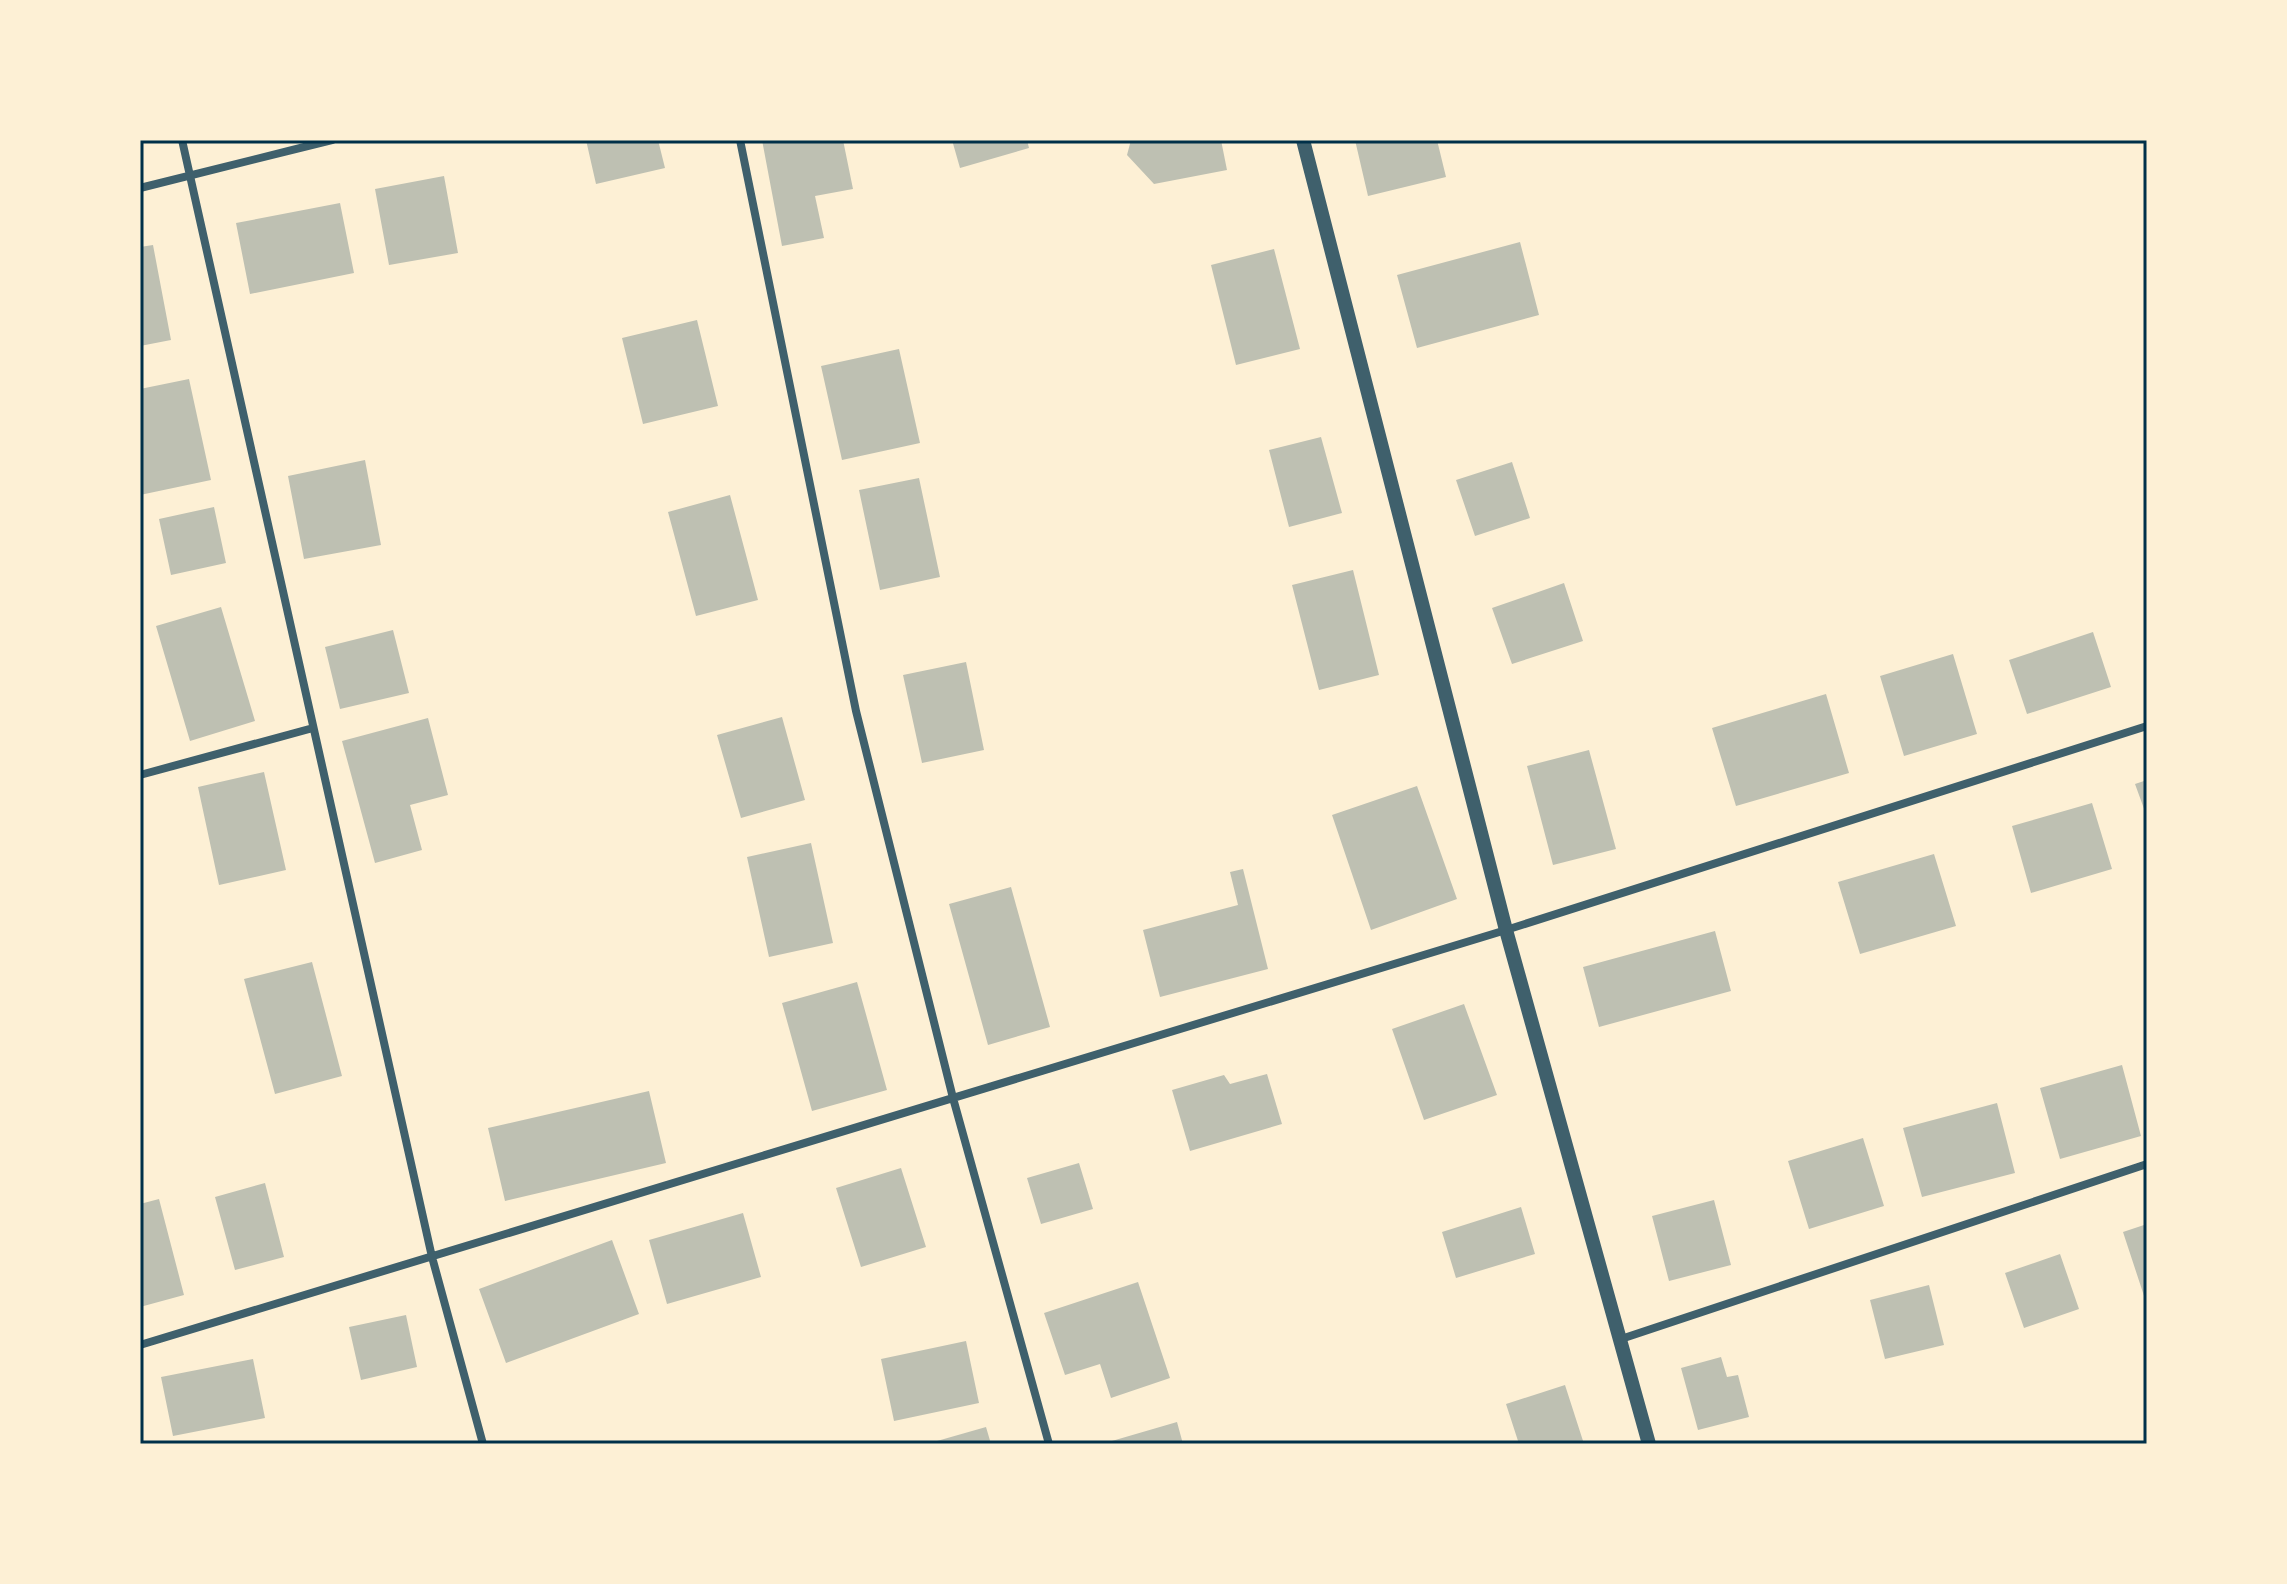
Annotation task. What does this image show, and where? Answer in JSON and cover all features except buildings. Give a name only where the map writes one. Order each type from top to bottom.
[{"type":"street","points":[[182,140],[432,1257],[483,1444]]},
{"type":"street","points":[[140,188],[332,140]]},
{"type":"street","points":[[740,140],[856,711],[953,1098],[1049,1444]]},
{"type":"street","points":[[1303,140],[1506,930],[1649,1444]]},
{"type":"street","points":[[140,1345],[1506,930],[2147,726]]},
{"type":"street","points":[[140,775],[313,728]]},
{"type":"street","points":[[1621,1339],[2147,1164]]}]
